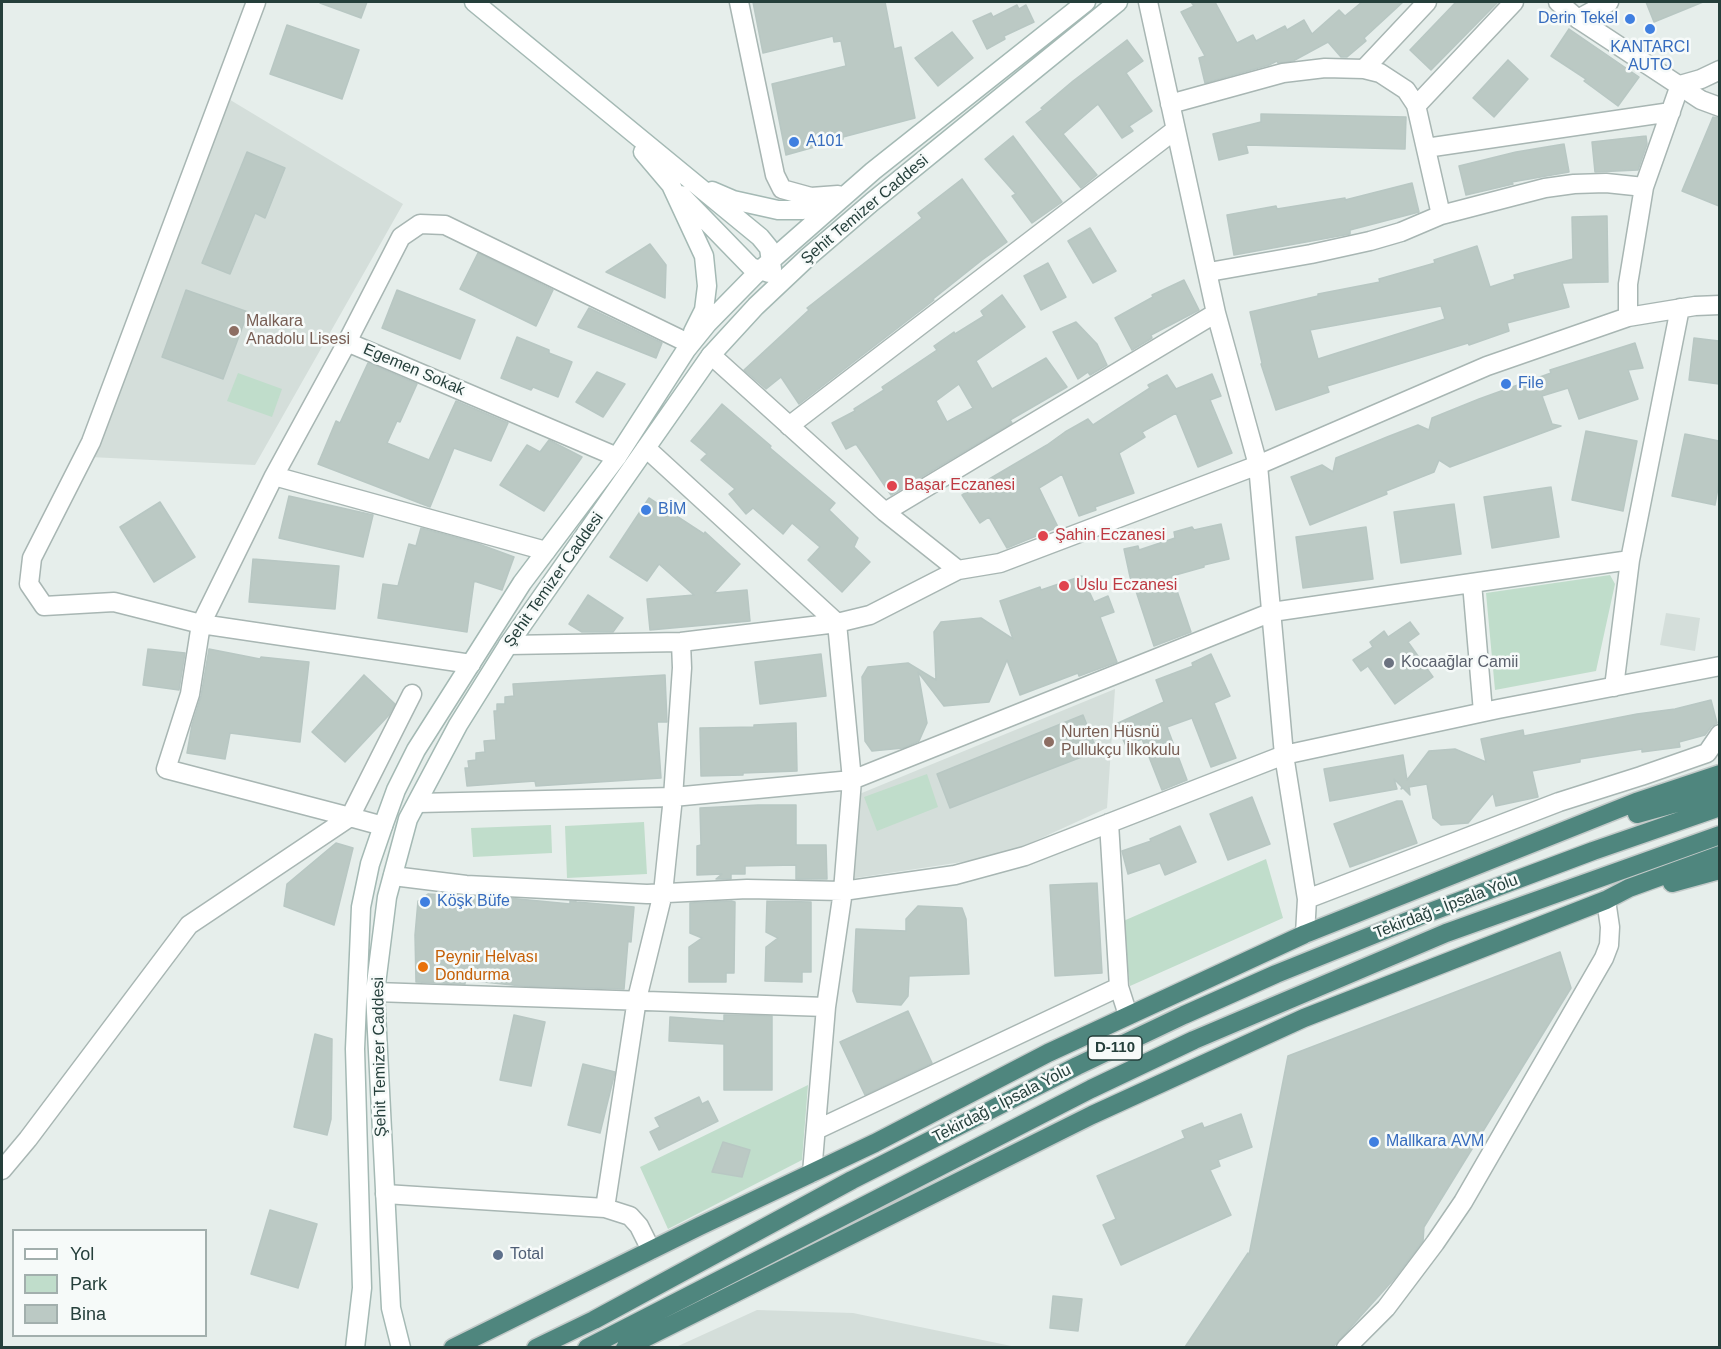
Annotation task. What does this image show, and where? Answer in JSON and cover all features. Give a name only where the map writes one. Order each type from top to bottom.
[{"type":"highway","points":[[453,1347],[812,1173],[1039,1058],[1305,934],[1636,802],[1719,774]]},
{"type":"highway","points":[[1482,865],[1657,807],[1719,791]]},
{"type":"highway","name":"Tekirdağ - İpsala Yolu","points":[[536,1347],[594,1320],[852,1180],[1077,1066],[1184,1015],[1425,914],[1719,807]]},
{"type":"highway","name":"Tekirdağ - İpsala Yolu","points":[[587,1347],[1091,1089],[1194,1040],[1446,933],[1719,835]]},
{"type":"highway","points":[[625,1347],[1092,1115],[1304,1018],[1606,900],[1629,888],[1719,855]]},
{"type":"highway","points":[[1606,900],[1719,870]]},
{"type":"street","points":[[256,2],[91,442],[32,558],[29,584],[44,606],[114,602],[201,624],[471,664]]},
{"type":"street","points":[[474,2],[610,115],[678,180],[752,267],[782,272],[807,257]]},
{"type":"street","points":[[739,2],[775,175],[782,189],[812,197],[846,195]]},
{"type":"street","name":"Şehit Temizer Caddesi","points":[[355,1347],[360,1321],[362,1288],[355,1049],[361,907],[370,864],[383,826],[396,790],[416,750],[522,583],[617,457],[687,346],[846,195],[1069,8],[1086,2]]},
{"type":"street","name":"Şehit Temizer Caddesi","points":[[401,1347],[391,1308],[375,992],[387,897],[408,819],[458,725],[508,645],[711,356],[756,306],[807,257],[1000,96],[1118,2]]},
{"type":"street","points":[[1148,2],[1175,130],[1209,272],[1216,313],[1258,465],[1284,755],[1307,899],[1305,934]]},
{"type":"street","points":[[1364,69],[1427,2]]},
{"type":"street","points":[[1416,106],[1514,2]]},
{"type":"street","points":[[1558,2],[1578,19],[1701,99],[1719,107]]},
{"type":"street","points":[[1578,19],[1609,2]]},
{"type":"street","points":[[1170,104],[1283,73],[1325,68],[1364,69],[1380,73],[1406,90],[1416,106],[1442,215]]},
{"type":"street","points":[[1680,85],[1701,79],[1719,70]]},
{"type":"street","points":[[1628,317],[1628,284],[1644,187],[1680,85]]},
{"type":"street","points":[[1426,148],[1671,112]]},
{"type":"street","points":[[789,426],[1175,130]]},
{"type":"street","points":[[678,180],[733,200],[778,210],[811,208],[846,195]]},
{"type":"street","points":[[678,180],[760,237],[769,248],[766,290],[756,306]]},
{"type":"street","points":[[678,180],[704,256],[707,286],[704,310],[687,346]]},
{"type":"street","points":[[1209,272],[1370,241],[1401,232],[1442,215],[1512,195],[1574,184],[1606,183],[1644,187]]},
{"type":"street","name":"Egemen Sokak","points":[[617,457],[348,342],[401,237],[420,224],[445,225],[687,346]]},
{"type":"street","points":[[508,645],[681,642],[837,623],[870,615],[958,570],[1000,563],[1258,465],[1487,366],[1628,317],[1695,306],[1719,305]]},
{"type":"street","points":[[1614,687],[1630,560],[1680,308]]},
{"type":"street","points":[[885,512],[1216,313]]},
{"type":"street","points":[[351,335],[274,476],[201,624],[190,694],[166,769],[383,826]]},
{"type":"street","points":[[711,356],[885,512],[958,570]]},
{"type":"street","points":[[646,448],[837,623],[852,780],[843,891],[826,1007],[812,1173]]},
{"type":"street","points":[[274,476],[546,550]]},
{"type":"street","points":[[418,803],[673,797],[852,780],[1272,612],[1630,560]]},
{"type":"street","points":[[1472,583],[1483,712]]},
{"type":"street","points":[[605,1208],[637,999],[663,893],[673,797],[682,668],[681,642]]},
{"type":"street","points":[[393,876],[466,885],[647,894],[747,889],[843,891],[955,875],[1025,856],[1284,755],[1483,712],[1719,666]]},
{"type":"street","points":[[2,1170],[28,1139],[189,925],[350,817],[412,694]]},
{"type":"street","points":[[1307,899],[1559,802],[1707,753],[1719,734]]},
{"type":"street","points":[[1109,823],[1119,987],[1128,1016]]},
{"type":"street","points":[[1346,1347],[1386,1308],[1463,1202],[1604,958],[1609,945],[1610,927],[1606,900]]},
{"type":"street","points":[[816,1130],[1119,987]]},
{"type":"street","points":[[375,992],[826,1007]]},
{"type":"street","points":[[385,1194],[605,1208],[630,1216],[639,1226],[651,1250]]},
{"type":"shaded area","name":"Malkara Anadolu Lisesi","points":[[227,98],[403,204],[255,465],[90,457]]},
{"type":"shaded area","points":[[1666,613],[1700,618],[1695,651],[1660,645]]},
{"type":"shaded area","name":"Nurten Hüsnü Pullukçu İlkokulu","points":[[1115,689],[1107,808],[1002,856],[849,879],[857,795]]},
{"type":"shaded area","points":[[757,1310],[853,1313],[1016,1347],[676,1347]]},
{"type":"green space","points":[[238,373],[282,389],[272,417],[227,401]]},
{"type":"green space","points":[[1610,575],[1615,584],[1596,671],[1495,690],[1486,593]]},
{"type":"green space","points":[[927,774],[938,807],[877,831],[864,797]]},
{"type":"green space","points":[[644,822],[647,874],[567,878],[565,826]]},
{"type":"green space","points":[[551,825],[552,853],[473,857],[471,828]]},
{"type":"green space","points":[[1266,859],[1283,918],[1130,986],[1121,922]]},
{"type":"green space","points":[[808,1085],[802,1160],[668,1229],[640,1167]]},
{"type":"building","points":[[321,2],[367,2],[361,18]]},
{"type":"building","points":[[753,2],[885,2],[894,49],[901,47],[915,118],[786,155],[772,84],[846,66],[841,41],[834,42],[833,36],[763,53]]},
{"type":"building","points":[[1191,2],[1215,2],[1237,43],[1253,35],[1256,41],[1285,26],[1287,30],[1304,20],[1312,34],[1339,10],[1345,16],[1362,2],[1403,2],[1364,38],[1366,41],[1347,57],[1341,57],[1328,42],[1293,61],[1278,63],[1277,61],[1205,83],[1199,58],[1205,56],[1181,12],[1194,6]]},
{"type":"building","points":[[1456,2],[1498,2],[1431,70],[1410,50]]},
{"type":"building","points":[[1646,2],[1703,2],[1654,22]]},
{"type":"building","points":[[1017,5],[1019,9],[1026,5],[1034,22],[1004,36],[1005,39],[987,49],[973,21],[991,13],[993,17]]},
{"type":"building","points":[[287,25],[359,50],[342,99],[270,74]]},
{"type":"building","points":[[1569,29],[1639,77],[1618,106],[1584,81],[1586,79],[1551,56]]},
{"type":"building","points":[[952,32],[973,58],[938,86],[915,58]]},
{"type":"building","points":[[1127,40],[1143,61],[1126,73],[1152,111],[1129,126],[1133,131],[1122,138],[1098,104],[1063,134],[1097,175],[1081,188],[1026,122],[1073,81]]},
{"type":"building","points":[[1508,60],[1528,79],[1494,117],[1473,98]]},
{"type":"building","points":[[1261,114],[1406,117],[1405,149],[1246,145],[1248,153],[1219,160],[1213,134],[1261,122]]},
{"type":"building","points":[[1713,117],[1719,118],[1719,206],[1682,191]]},
{"type":"building","points":[[1013,136],[1062,202],[1032,223],[1012,196],[1016,194],[985,159]]},
{"type":"building","points":[[1646,136],[1647,144],[1638,170],[1595,172],[1592,142]]},
{"type":"building","points":[[1564,144],[1569,172],[1512,182],[1513,184],[1466,195],[1459,166],[1516,152]]},
{"type":"building","points":[[247,152],[285,168],[265,218],[255,213],[230,274],[202,263]]},
{"type":"building","points":[[962,179],[1007,242],[799,404],[781,377],[766,389],[744,370],[809,310],[807,308],[922,218],[918,213]]},
{"type":"building","points":[[1412,183],[1419,212],[1350,230],[1350,234],[1234,255],[1227,215],[1276,206],[1277,209],[1345,198],[1345,200]]},
{"type":"building","points":[[1607,216],[1608,282],[1562,283],[1569,307],[1507,323],[1509,331],[1469,345],[1468,343],[1327,386],[1329,392],[1276,410],[1261,364],[1250,312],[1318,296],[1318,294],[1380,282],[1379,279],[1435,263],[1434,260],[1477,246],[1490,287],[1515,279],[1514,275],[1573,259],[1572,217]],"holes":[[[1441,306],[1445,319],[1318,359],[1310,330]]]},
{"type":"building","points":[[1090,228],[1116,271],[1093,283],[1068,241]]},
{"type":"building","points":[[650,244],[666,265],[665,298],[606,272]]},
{"type":"building","points":[[478,253],[553,290],[536,326],[460,289]]},
{"type":"building","points":[[1048,263],[1066,297],[1041,310],[1024,276]]},
{"type":"building","points":[[1184,280],[1199,310],[1151,335],[1152,338],[1132,350],[1115,318],[1153,297],[1152,295]]},
{"type":"building","points":[[186,290],[248,312],[223,379],[162,357]]},
{"type":"building","points":[[397,290],[475,320],[460,359],[382,328]]},
{"type":"building","points":[[1002,295],[1025,327],[976,361],[992,389],[1046,358],[1067,387],[1010,420],[1012,423],[891,495],[856,444],[846,449],[832,423],[855,411],[854,409],[884,390],[882,387],[937,350],[934,346],[984,316],[981,311]],"holes":[[[959,384],[973,408],[947,422],[936,401]]]},
{"type":"building","points":[[589,308],[662,343],[656,358],[578,327]]},
{"type":"building","points":[[1076,322],[1097,344],[1107,365],[1090,375],[1088,372],[1078,379],[1053,332]]},
{"type":"building","points":[[517,337],[572,362],[558,397],[533,387],[531,390],[501,378]]},
{"type":"building","points":[[1694,338],[1719,341],[1719,384],[1689,380]]},
{"type":"building","points":[[1635,343],[1643,368],[1628,370],[1638,399],[1579,419],[1568,388],[1542,396],[1552,424],[1561,426],[1450,467],[1439,460],[1434,472],[1310,525],[1291,477],[1322,465],[1333,472],[1336,458],[1418,425],[1429,430],[1432,418],[1551,373],[1550,370]]},
{"type":"building","points":[[368,363],[417,384],[400,422],[397,421],[387,443],[429,460],[456,401],[508,423],[491,461],[454,448],[430,507],[318,464],[336,421],[340,423]]},
{"type":"building","points":[[597,372],[625,384],[603,417],[576,402]]},
{"type":"building","points":[[1212,374],[1221,396],[1210,400],[1232,453],[1198,467],[1176,413],[1142,432],[1145,437],[1119,453],[1134,493],[1095,507],[1096,510],[1079,516],[1062,474],[1039,488],[1058,527],[1007,548],[989,517],[980,523],[962,495],[1088,419],[1093,425],[1150,388],[1148,385],[1167,375],[1176,389]]},
{"type":"building","points":[[722,404],[835,503],[829,510],[858,538],[854,547],[870,562],[842,592],[808,560],[820,547],[792,523],[783,534],[753,508],[746,514],[729,494],[735,489],[701,460],[707,454],[691,441]]},
{"type":"building","points":[[1586,431],[1637,441],[1623,511],[1572,500]]},
{"type":"building","points":[[1685,434],[1719,441],[1719,482],[1715,505],[1672,496]]},
{"type":"building","points":[[549,440],[582,457],[544,511],[500,485],[527,445],[540,452]]},
{"type":"building","points":[[1551,487],[1559,537],[1492,548],[1484,497]]},
{"type":"building","points":[[289,496],[373,515],[363,557],[279,538]]},
{"type":"building","points":[[649,498],[704,534],[705,532],[740,564],[714,593],[747,590],[750,621],[650,630],[647,599],[694,595],[659,564],[647,581],[610,557]]},
{"type":"building","points":[[160,502],[195,557],[154,582],[120,527]]},
{"type":"building","points":[[1454,504],[1461,554],[1401,563],[1394,512]]},
{"type":"building","points":[[1221,524],[1229,559],[1172,576],[1191,632],[1154,646],[1134,585],[1132,586],[1124,549],[1138,546],[1139,550],[1175,538],[1174,532],[1192,527],[1194,530]]},
{"type":"building","points":[[1366,527],[1373,579],[1303,588],[1296,537]]},
{"type":"building","points":[[421,528],[476,543],[514,557],[502,590],[474,581],[467,632],[378,618],[383,584],[398,586],[409,544],[416,546]]},
{"type":"building","points":[[253,559],[339,566],[335,609],[249,602]]},
{"type":"building","points":[[1082,576],[1094,602],[1108,596],[1114,612],[1100,617],[1117,662],[1079,676],[1078,673],[1020,695],[1007,660],[989,702],[944,706],[918,672],[927,723],[919,741],[903,748],[872,751],[865,741],[862,677],[868,667],[908,663],[936,680],[934,632],[941,622],[981,618],[1013,639],[1000,601]]},
{"type":"building","points":[[588,595],[623,618],[613,632],[582,632],[569,624]]},
{"type":"building","name":"Kocaağlar Camii","points":[[1410,622],[1419,634],[1408,642],[1433,677],[1395,704],[1368,666],[1361,671],[1353,660],[1373,647],[1370,642],[1384,631],[1388,637]]},
{"type":"building","points":[[148,649],[185,653],[179,690],[143,685]]},
{"type":"building","points":[[209,649],[260,659],[261,657],[309,662],[300,742],[230,733],[225,759],[187,753],[192,725],[201,696]]},
{"type":"building","points":[[821,654],[826,696],[760,704],[755,662]]},
{"type":"building","points":[[1211,654],[1230,696],[1214,703],[1236,758],[1211,767],[1192,718],[1167,727],[1187,780],[1162,790],[1142,739],[1126,746],[1116,724],[1164,702],[1156,680],[1193,666],[1192,663]]},
{"type":"building","points":[[364,675],[395,704],[389,715],[345,762],[312,732]]},
{"type":"building","points":[[665,675],[667,722],[657,722],[661,778],[536,786],[535,781],[467,786],[465,768],[469,768],[468,761],[476,760],[476,753],[485,752],[484,741],[496,740],[494,711],[497,711],[497,704],[505,704],[505,697],[514,696],[513,684]]},
{"type":"building","points":[[1711,700],[1717,723],[1705,735],[1679,742],[1680,747],[1642,752],[1642,749],[1580,759],[1580,762],[1532,771],[1538,797],[1496,806],[1493,793],[1468,823],[1441,825],[1433,818],[1427,784],[1409,787],[1410,795],[1403,788],[1401,789],[1402,787],[1394,779],[1397,789],[1330,801],[1324,769],[1403,755],[1407,780],[1429,751],[1455,749],[1486,762],[1481,739],[1523,730],[1524,736],[1675,709]]},
{"type":"building","points":[[1083,715],[1097,751],[950,808],[937,774]]},
{"type":"building","points":[[796,723],[797,771],[701,776],[700,728],[754,727],[754,725]]},
{"type":"building","points":[[1252,797],[1270,844],[1228,860],[1210,814]]},
{"type":"building","points":[[1402,801],[1417,843],[1350,867],[1334,824]]},
{"type":"building","points":[[796,805],[796,845],[826,845],[827,879],[796,879],[796,865],[745,866],[745,874],[731,874],[731,879],[716,879],[722,874],[697,875],[697,846],[701,845],[700,808]]},
{"type":"building","points":[[1180,826],[1196,862],[1165,875],[1160,863],[1128,874],[1122,851],[1151,841],[1150,839]]},
{"type":"building","points":[[336,843],[353,848],[334,925],[284,906],[287,884]]},
{"type":"building","points":[[1097,883],[1102,973],[1055,976],[1050,885]]},
{"type":"building","points":[[428,894],[570,904],[570,901],[634,907],[631,942],[628,941],[624,989],[522,986],[465,980],[465,984],[416,982],[415,935],[418,901]]},
{"type":"building","points":[[767,901],[811,902],[811,972],[802,972],[802,982],[765,981],[766,947],[778,938],[766,932]]},
{"type":"building","points":[[735,902],[734,973],[726,973],[726,982],[689,982],[689,947],[702,938],[690,933],[690,903]]},
{"type":"building","points":[[918,906],[962,908],[966,919],[969,974],[909,976],[908,996],[901,1005],[857,1002],[853,991],[856,929],[906,931],[906,919]]},
{"type":"building","name":"Mallkara AVM","points":[[1560,952],[1571,988],[1424,1227],[1423,1241],[1394,1279],[1333,1347],[1185,1347],[1248,1253],[1249,1255],[1288,1056]]},
{"type":"building","points":[[908,1011],[932,1063],[865,1095],[840,1042]]},
{"type":"building","points":[[514,1015],[545,1022],[531,1086],[500,1080]]},
{"type":"building","points":[[724,1015],[772,1016],[772,1090],[724,1090],[724,1044],[669,1041],[670,1017],[724,1021]]},
{"type":"building","points":[[315,1034],[332,1039],[331,1119],[327,1135],[294,1127]]},
{"type":"building","points":[[583,1064],[615,1072],[600,1133],[568,1125]]},
{"type":"building","points":[[699,1097],[702,1104],[708,1101],[718,1121],[659,1150],[650,1132],[660,1127],[655,1118]]},
{"type":"building","points":[[1241,1114],[1252,1147],[1218,1160],[1220,1166],[1210,1170],[1231,1215],[1121,1265],[1103,1225],[1116,1219],[1097,1176],[1185,1138],[1182,1131],[1202,1123],[1204,1128]]},
{"type":"building","points":[[723,1142],[750,1150],[742,1177],[712,1172]]},
{"type":"building","points":[[270,1210],[317,1224],[298,1288],[251,1274]]},
{"type":"building","points":[[1053,1296],[1082,1299],[1078,1331],[1050,1328]]},
{"type":"place","name":"Derin Tekel","points":[[1630,19]]},
{"type":"place","name":"KANTARCI AUTO","points":[[1650,29]]},
{"type":"place","name":"A101","points":[[794,142]]},
{"type":"place","name":"Malkara Anadolu Lisesi","points":[[234,331]]},
{"type":"place","name":"File","points":[[1506,384]]},
{"type":"place","name":"Başar Eczanesi","points":[[892,486]]},
{"type":"place","name":"BİM","points":[[646,510]]},
{"type":"place","name":"Şahin Eczanesi","points":[[1043,536]]},
{"type":"place","name":"Uslu Eczanesi","points":[[1064,586]]},
{"type":"place","name":"Kocaağlar Camii","points":[[1389,663]]},
{"type":"place","name":"Nurten Hüsnü Pullukçu İlkokulu","points":[[1049,742]]},
{"type":"place","name":"Köşk Büfe","points":[[425,902]]},
{"type":"place","name":"Peynir Helvası Dondurma","points":[[423,967]]},
{"type":"place","name":"Mallkara AVM","points":[[1374,1142]]},
{"type":"place","name":"Total","points":[[498,1255]]}]
